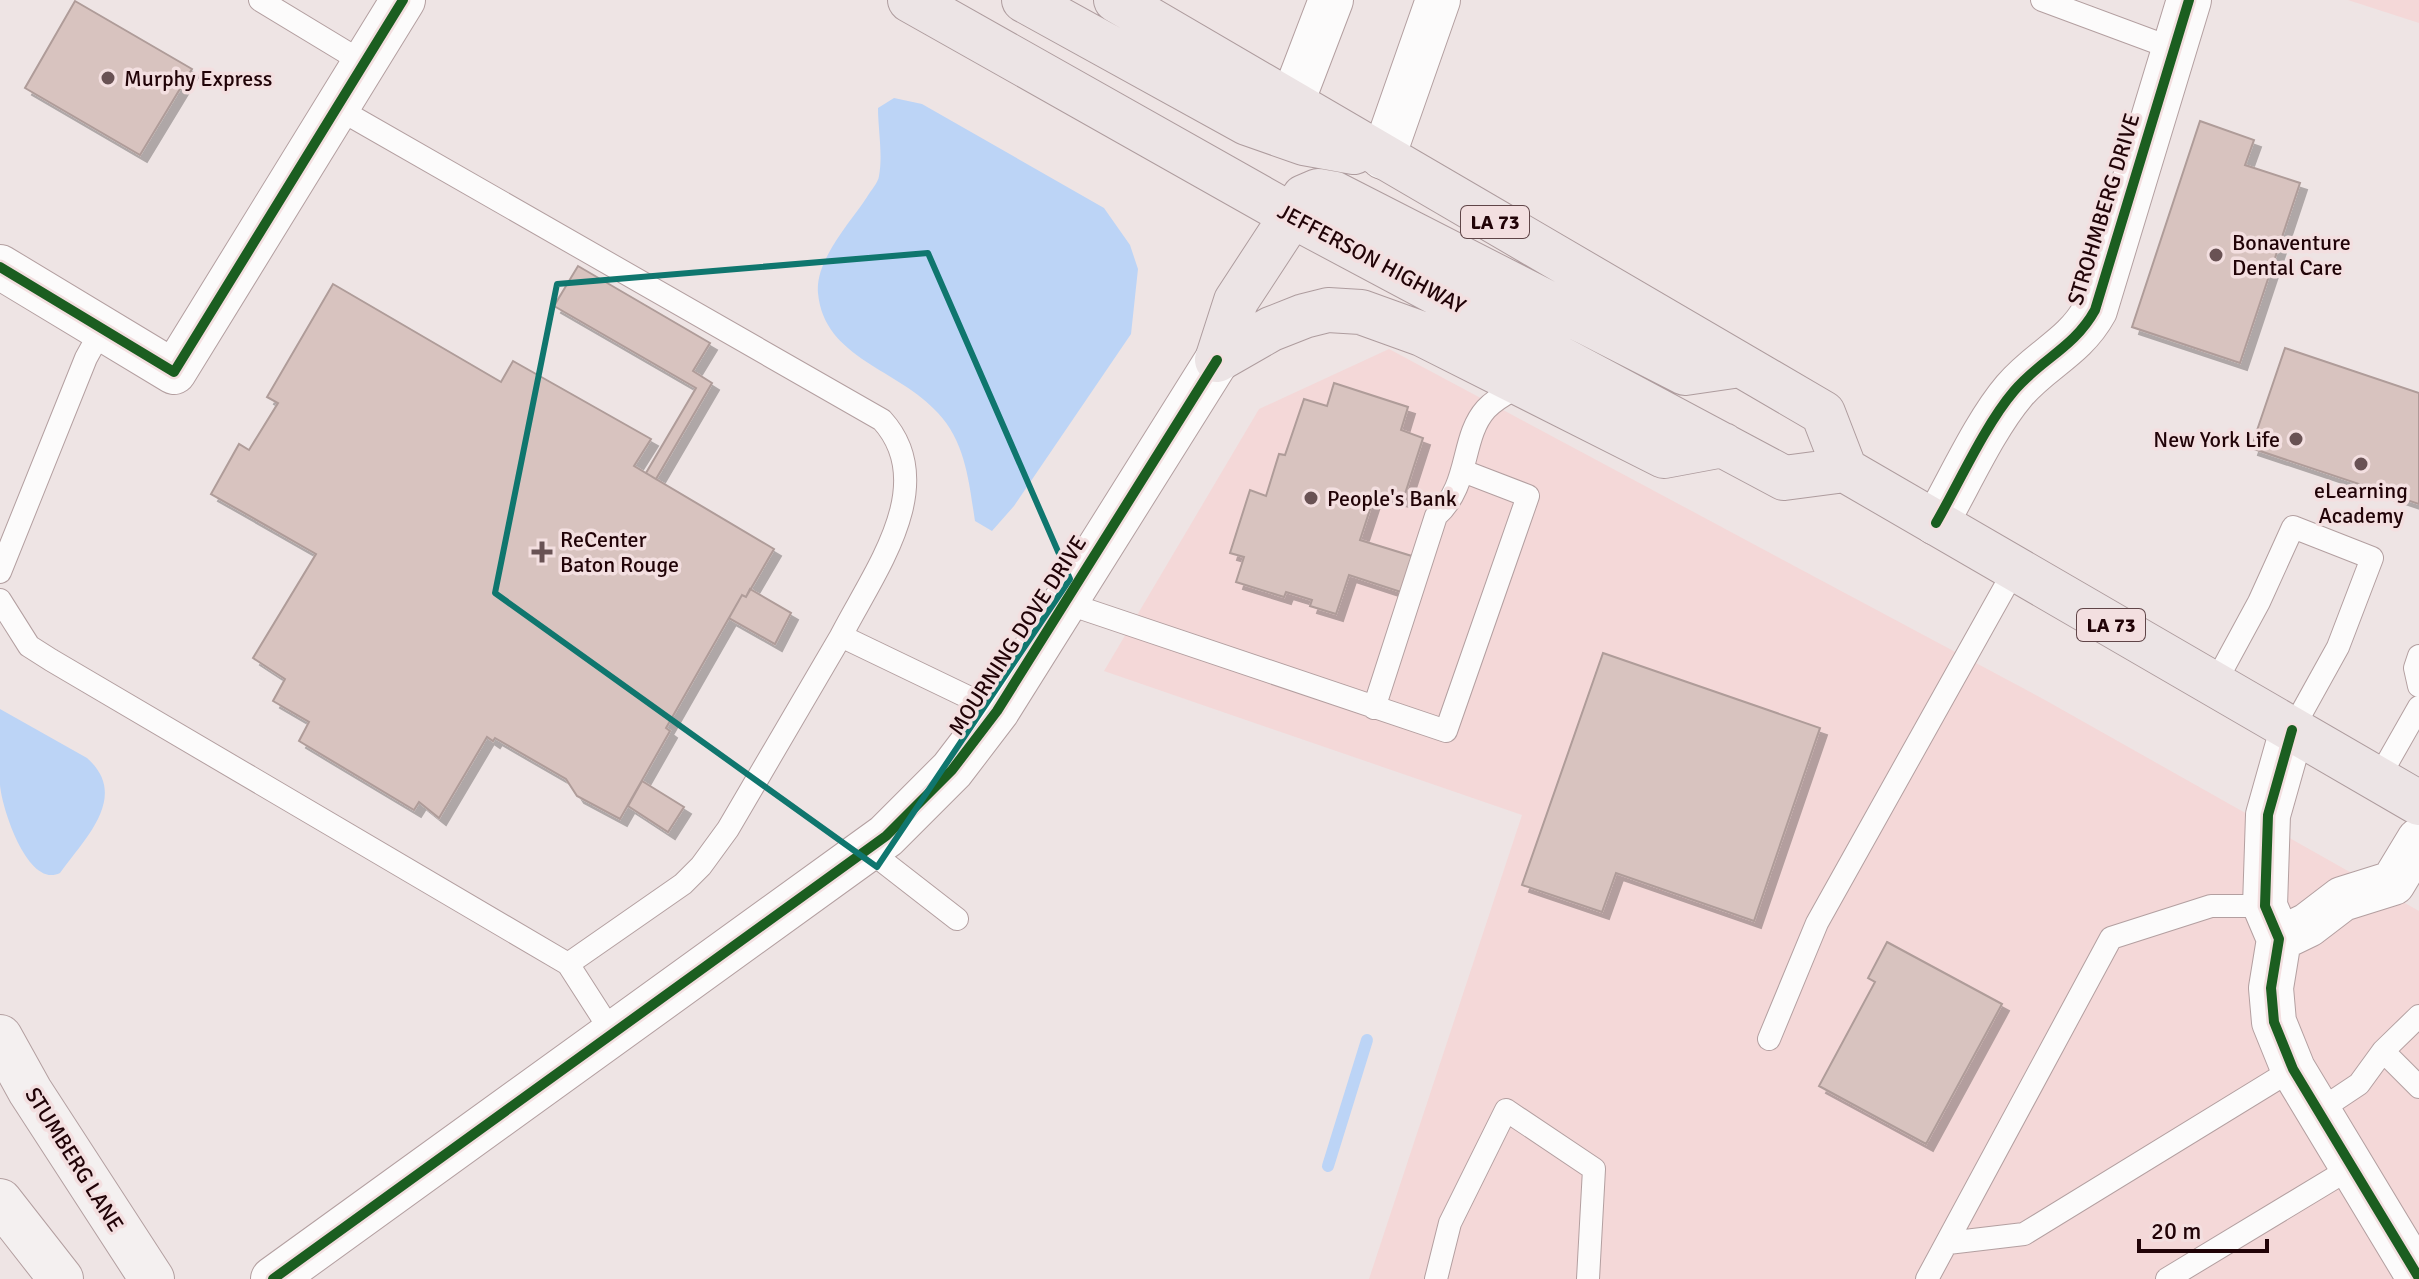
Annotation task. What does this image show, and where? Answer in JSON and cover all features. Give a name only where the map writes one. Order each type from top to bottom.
[{"type":"main road","name":"JEFFERSON HIGHWAY","points":[[910,0],[1291,215],[1784,478],[1845,470]]},
{"type":"main road","points":[[1024,0],[1247,123],[1304,143],[1383,157]]},
{"type":"main road","name":"LA 73","points":[[1116,0],[1823,413],[1845,470],[2419,803]]},
{"type":"main road","points":[[1217,360],[1236,301],[1304,197],[1318,191],[1335,194],[1685,373],[1740,365]]},
{"type":"main road","points":[[1217,360],[1271,329],[1304,316],[1328,310],[1361,312],[1422,334],[1664,456],[1723,445]]},
{"type":"main road","name":"STUMBERG LANE","points":[[0,1037],[136,1273]]},
{"type":"main road","points":[[0,1201],[61,1279]]},
{"type":"main road","points":[[0,1246],[21,1279]]},
{"type":"street","points":[[0,267],[174,372],[403,0]]},
{"type":"street","points":[[1292,102],[1331,0]]},
{"type":"street","points":[[1383,157],[1438,0]]},
{"type":"street","name":"STROHMBERG DRIVE","points":[[1936,523],[2011,394],[2029,374],[2083,332],[2095,310],[2189,0]]},
{"type":"street","name":"MOURNING DOVE DRIVE","points":[[273,1279],[867,849],[952,770],[997,711],[1217,360]]},
{"type":"street","points":[[2292,730],[2268,815],[2274,1022],[2293,1069],[2354,1166],[2407,1275]]},
{"type":"street","points":[[2272,922],[2308,925],[2342,899],[2393,883],[2419,840]]},
{"type":"lane","points":[[260,0],[291,8],[364,63]]},
{"type":"lane","points":[[2042,0],[2174,49]]},
{"type":"lane","points":[[337,108],[882,420],[894,434],[903,455],[905,503],[841,636],[728,829],[701,866],[683,884],[568,964]]},
{"type":"lane","points":[[0,572],[86,358],[102,329]]},
{"type":"lane","points":[[1374,708],[1436,516],[1455,495],[1479,418],[1497,399],[1524,384]]},
{"type":"lane","points":[[1063,602],[1446,731],[1528,496],[1463,471]]},
{"type":"lane","points":[[2214,685],[2259,602],[2293,527],[2372,558],[2338,647],[2292,730]]},
{"type":"lane","points":[[1769,1039],[1817,923],[2015,569]]},
{"type":"lane","points":[[0,600],[29,646],[568,964],[613,1034]]},
{"type":"lane","points":[[841,636],[997,711]]},
{"type":"lane","points":[[2419,656],[2415,668],[2419,686]]},
{"type":"lane","points":[[2378,779],[2419,707]]},
{"type":"lane","points":[[867,849],[957,919]]},
{"type":"lane","points":[[1927,1279],[2111,938],[2211,906],[2272,922]]},
{"type":"lane","points":[[2320,1110],[2359,1084],[2383,1051],[2419,1016]]},
{"type":"lane","points":[[2383,1051],[2419,1087]]},
{"type":"lane","points":[[1948,1243],[2024,1234],[2293,1069]]},
{"type":"lane","points":[[1436,1279],[1450,1223],[1506,1110],[1594,1169],[1588,1279]]},
{"type":"lane","points":[[2167,1279],[2354,1166]]},
{"type":"highlighted area","points":[[928,253],[1070,579],[877,867],[495,593],[557,284]]},
{"type":"shaded area","points":[[2348,0],[2419,0],[2419,23]]},
{"type":"shaded area","points":[[1389,349],[2045,700],[2419,911],[2419,1279],[1369,1279],[1522,815],[1104,671],[1259,409]]},
{"type":"water","points":[[894,98],[922,104],[1104,208],[1130,245],[1138,269],[1131,334],[1014,506],[992,531],[975,521],[965,464],[947,425],[922,398],[848,348],[823,315],[818,293],[822,268],[828,255],[878,179],[881,159],[878,108]]},
{"type":"water","points":[[0,709],[87,758],[99,772],[104,787],[104,802],[99,817],[60,873],[48,875],[37,869],[27,859],[11,828],[0,785]]},
{"type":"building","name":"Murphy Express","points":[[75,1],[192,69],[140,155],[25,88]]},
{"type":"building","name":"Bonaventure Dental Care","points":[[2200,121],[2254,140],[2245,165],[2300,183],[2240,363],[2132,327]]},
{"type":"building","points":[[578,266],[710,343],[693,371],[712,383],[656,479],[646,473],[696,388],[554,306]]},
{"type":"building","name":"ReCenter Baton Rouge","points":[[333,284],[501,382],[513,361],[651,439],[634,466],[774,549],[746,597],[742,595],[666,728],[670,731],[620,819],[577,796],[566,779],[495,738],[493,741],[487,737],[439,818],[419,802],[414,810],[299,741],[309,722],[273,701],[285,679],[253,658],[316,554],[211,494],[239,444],[249,450],[278,403],[267,397]]},
{"type":"building","points":[[2285,348],[2419,393],[2419,504],[2251,448]]},
{"type":"building","name":"People's Bank","points":[[1334,383],[1408,407],[1401,430],[1423,438],[1403,500],[1375,494],[1360,540],[1415,557],[1404,593],[1349,575],[1336,614],[1310,606],[1312,600],[1286,592],[1284,597],[1236,582],[1244,557],[1230,553],[1250,490],[1266,496],[1279,454],[1285,455],[1304,399],[1327,406]]},
{"type":"building","points":[[750,589],[791,613],[775,644],[729,618],[742,595],[746,597]]},
{"type":"building","points":[[1603,653],[1820,728],[1754,921],[1616,873],[1602,912],[1522,885]]},
{"type":"building","points":[[642,781],[684,807],[668,832],[628,806]]},
{"type":"building","points":[[1887,942],[2002,1004],[1926,1144],[1819,1086],[1875,982],[1868,978]]},
{"type":"waterway","points":[[1328,1166],[1367,1040]]},
{"type":"cycle path","points":[[0,267],[174,372],[403,0]]},
{"type":"cycle path","points":[[1936,523],[2003,405],[2024,380],[2077,334],[2095,310],[2189,0]]},
{"type":"cycle path","points":[[273,1279],[886,836],[952,770],[997,711],[1217,360]]},
{"type":"cycle path","points":[[2292,730],[2268,815],[2265,906],[2279,939],[2271,988],[2274,1022],[2293,1069],[2419,1278]]},
{"type":"place","name":"Murphy Express","points":[[108,78]]},
{"type":"place","name":"Bonaventure Dental Care","points":[[2216,255]]},
{"type":"place","name":"New York Life","points":[[2296,439]]},
{"type":"place","name":"eLearning Academy","points":[[2361,464]]},
{"type":"place","name":"People's Bank","points":[[1311,498]]},
{"type":"place","name":"ReCenter Baton Rouge","points":[[542,552]]}]
